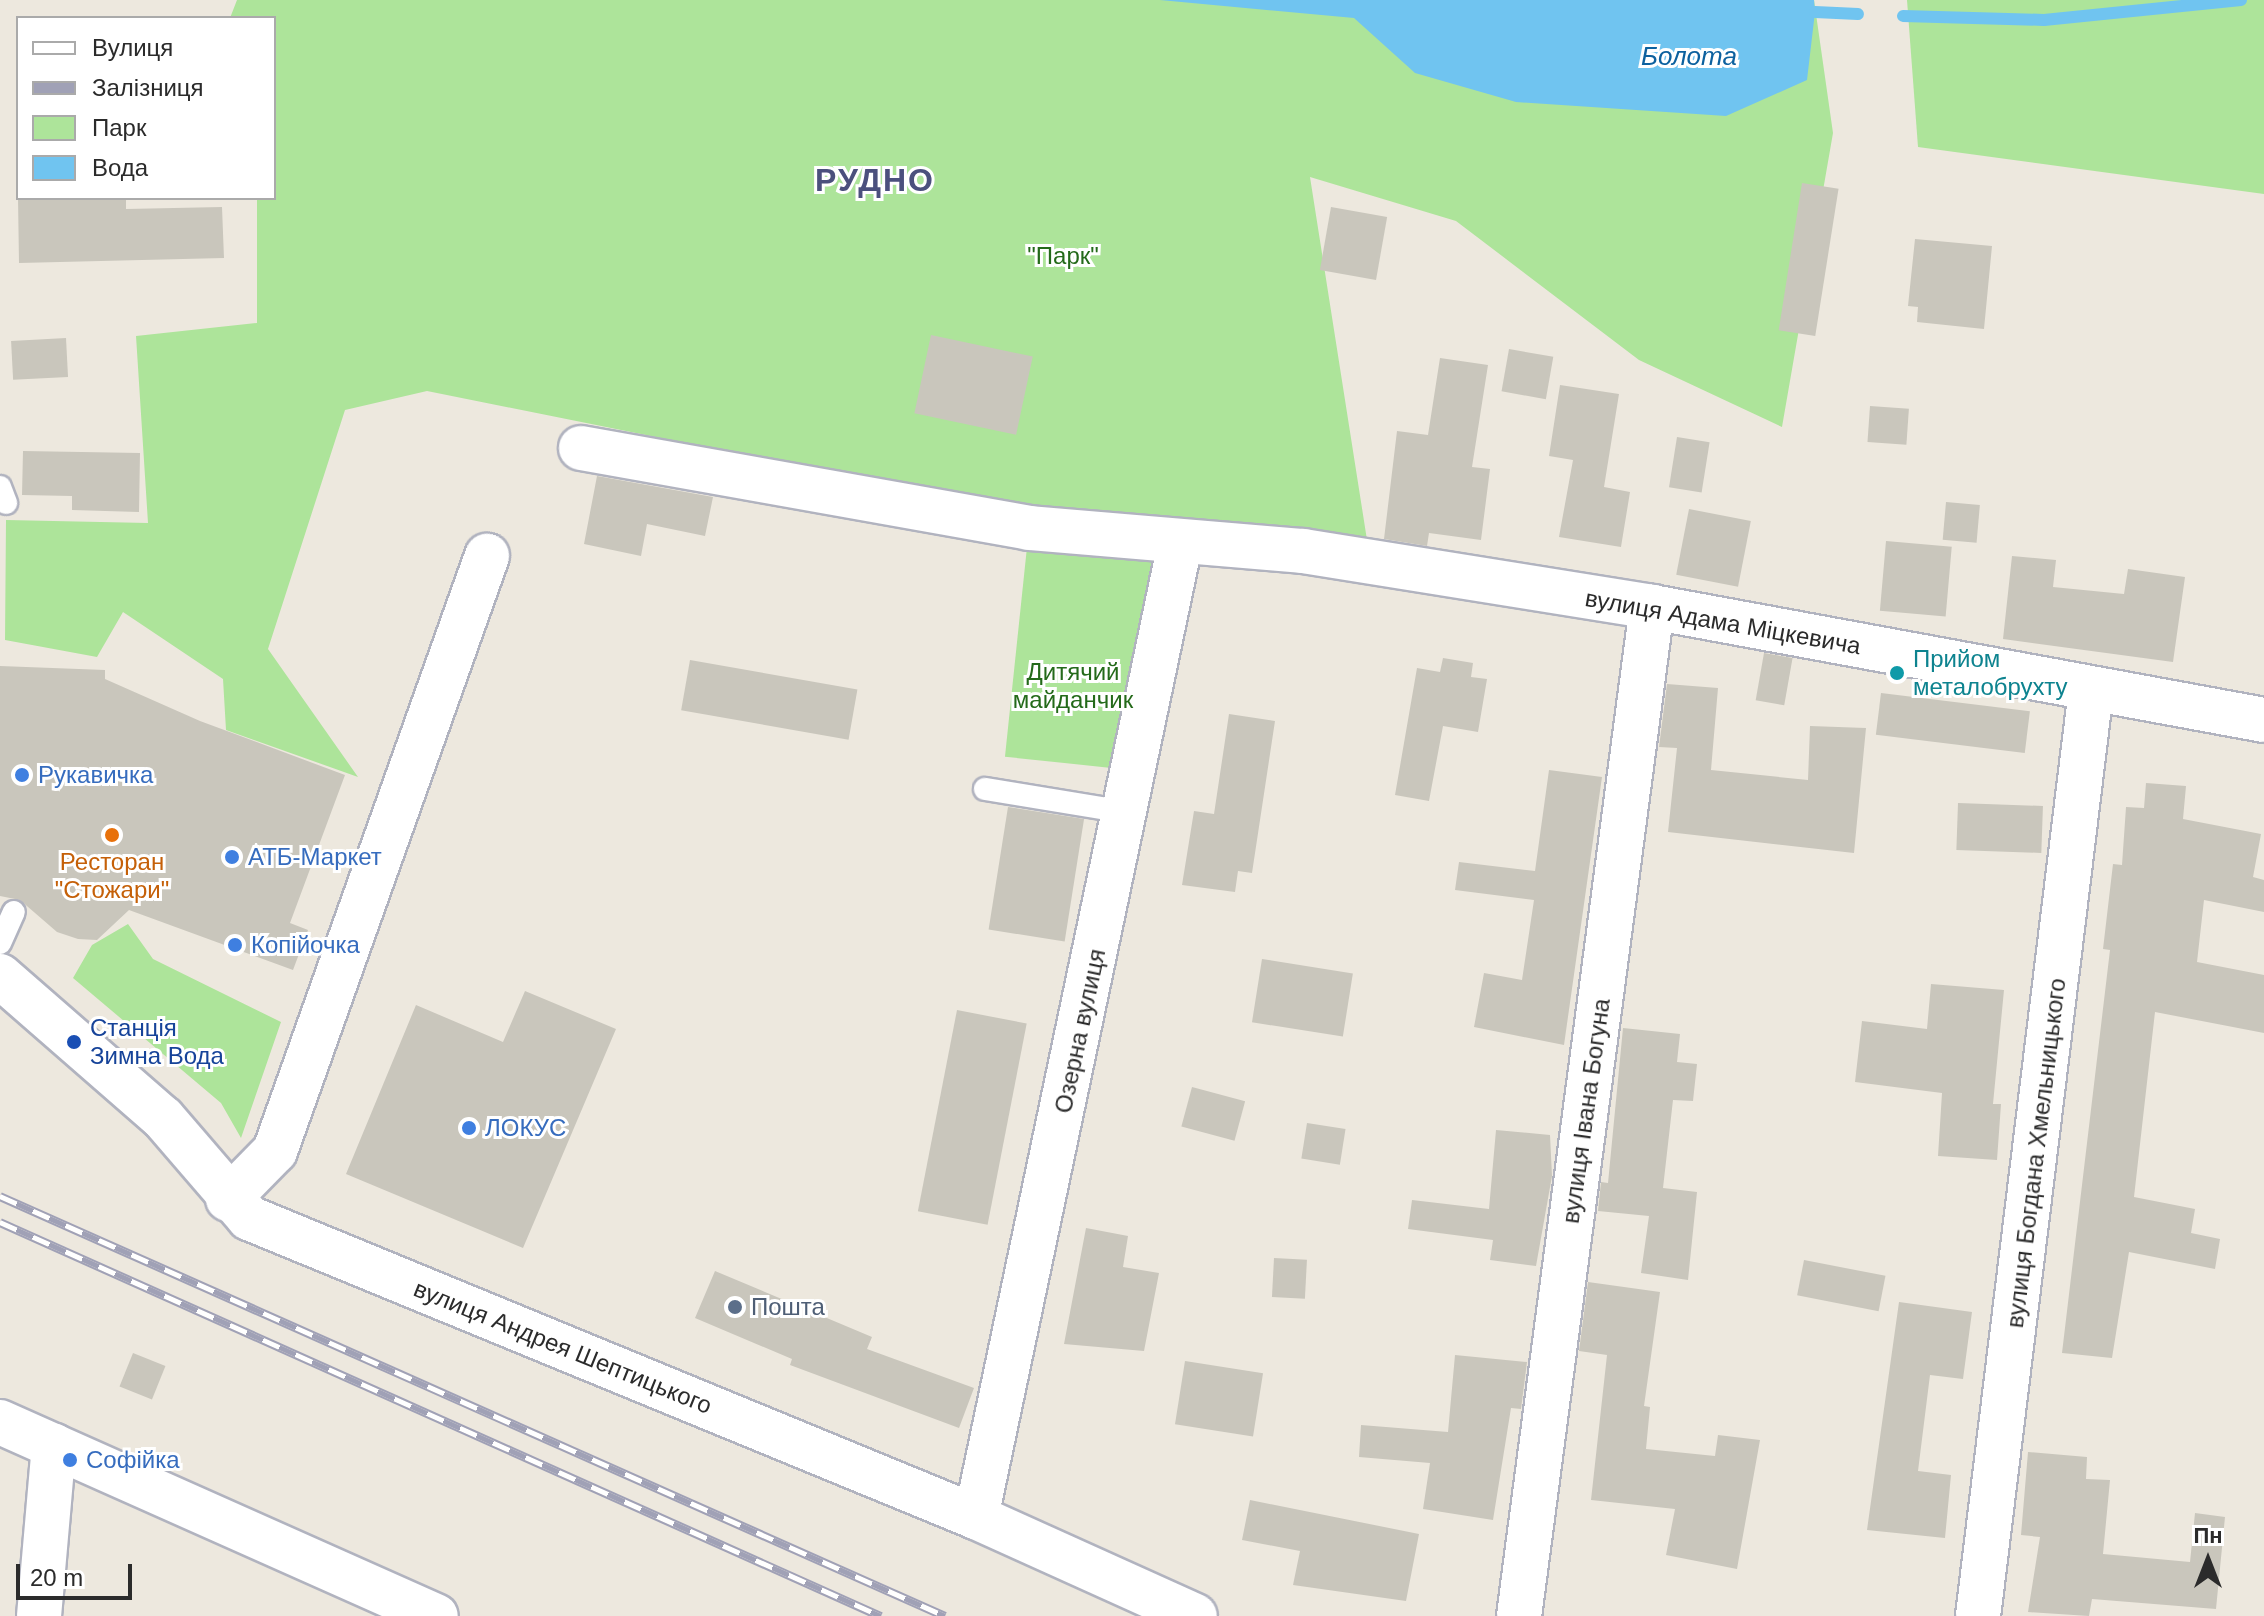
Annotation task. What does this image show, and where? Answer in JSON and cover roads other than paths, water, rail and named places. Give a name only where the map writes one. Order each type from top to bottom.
[{"type":"street","name":"вулиця Адама Міцкевича","points":[[581,448],[1029,528],[1180,544],[1303,551],[1652,607],[2264,720]]},
{"type":"street","name":"Озерна вулиця","points":[[976,1517],[1180,544]]},
{"type":"street","points":[[228,1199],[275,1151],[487,556]]},
{"type":"street","name":"вулиця Івана Богуна","points":[[1519,1616],[1652,607]]},
{"type":"street","name":"вулиця Богдана Хмельницького","points":[[1978,1616],[2091,690]]},
{"type":"street","name":"вулиця Андрея Шептицького","points":[[0,976],[163,1118],[228,1199],[249,1218],[976,1517],[1195,1616]]},
{"type":"street","points":[[0,1422],[436,1616]]},
{"type":"street","points":[[39,1616],[54,1446]]},
{"type":"lane","points":[[985,789],[1126,812]]},
{"type":"lane","points":[[0,943],[14,912]]},
{"type":"water","name":"Болота","points":[[1160,0],[1814,0],[1815,12],[1807,80],[1726,116],[1516,102],[1415,73],[1354,18]]},
{"type":"waterway","points":[[1903,16],[2044,20],[2241,0]]},
{"type":"waterway","points":[[1815,12],[1858,14]]},
{"type":"railway","points":[[0,1196],[945,1616]]},
{"type":"railway","points":[[0,1222],[881,1616]]},
{"type":"place","name":"Прийом металобрухту","points":[[1897,673]]},
{"type":"place","name":"Рукавичка","points":[[22,775]]},
{"type":"place","name":"Ресторан \"Стожари\"","points":[[112,835]]},
{"type":"place","name":"АТБ-Маркет","points":[[232,857]]},
{"type":"place","name":"Копійочка","points":[[235,945]]},
{"type":"place","name":"Станція Зимна Вода","points":[[74,1042]]},
{"type":"place","name":"ЛОКУС","points":[[469,1128]]},
{"type":"place","name":"Пошта","points":[[735,1307]]},
{"type":"place","name":"Софійка","points":[[70,1460]]},
{"type":"district","name":"РУДНО","points":[[875,180]]},
{"type":"park label","name":"\"Парк\"","points":[[1063,256]]},
{"type":"park label","name":"Дитячий майданчик","points":[[1073,686]]}]
